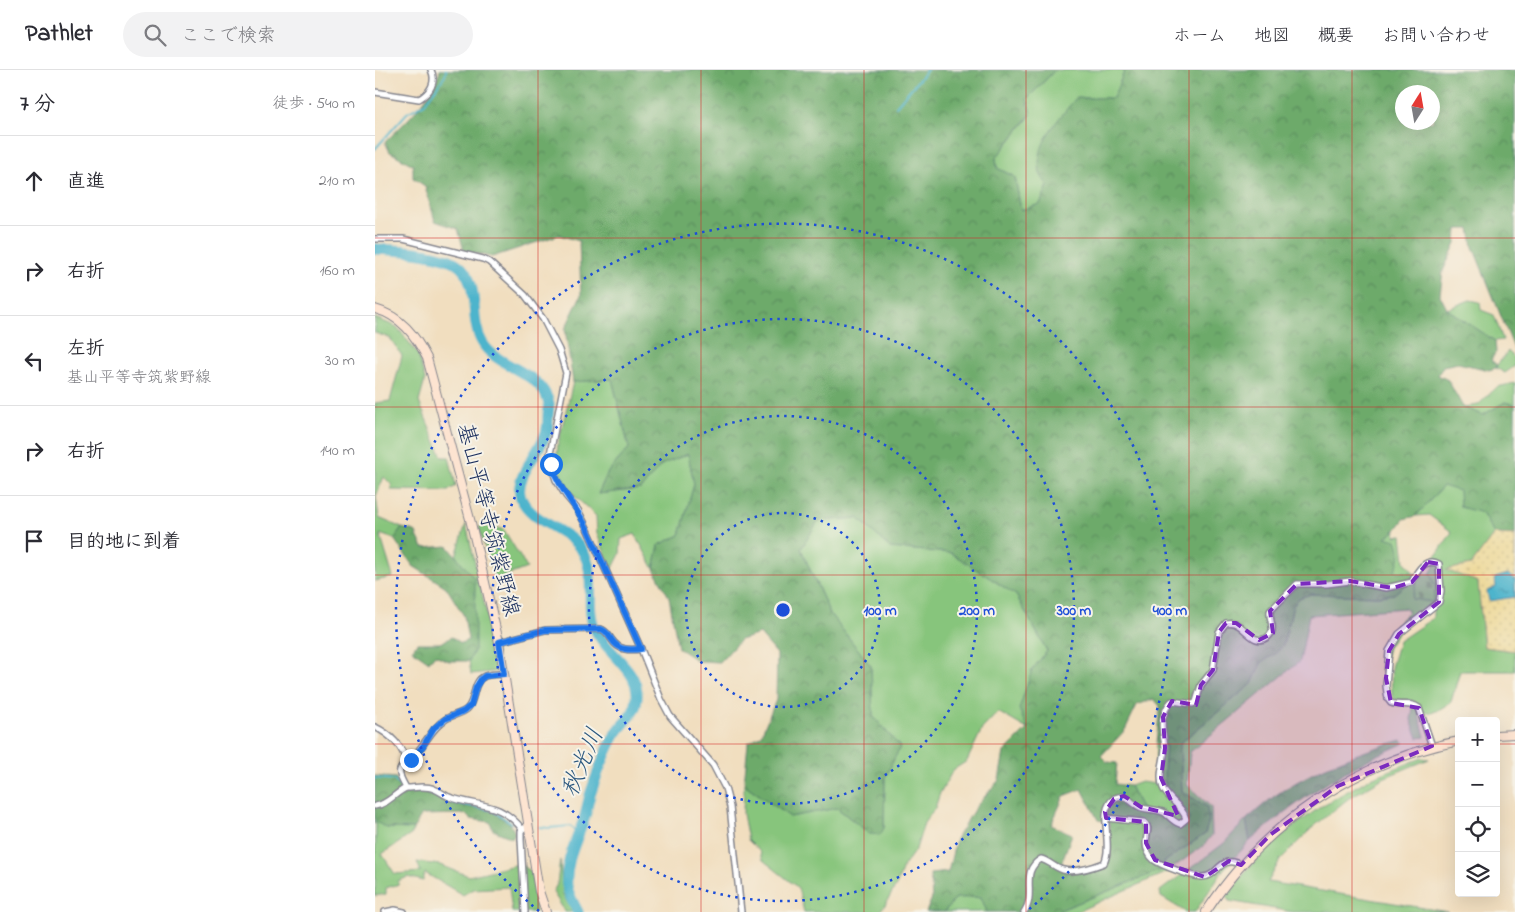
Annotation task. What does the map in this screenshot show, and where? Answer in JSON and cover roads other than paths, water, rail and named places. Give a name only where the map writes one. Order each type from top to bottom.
[{"type":"main road","name":"基山平等寺筑紫野線","points":[[375,309],[392,315],[404,324],[418,341],[427,358],[473,532],[499,642],[526,828],[539,891],[546,912]]},
{"type":"main road","points":[[1500,735],[1515,734]]},
{"type":"main road","points":[[1206,912],[1241,865],[1271,835],[1303,809],[1338,786],[1375,767],[1431,746],[1455,742]]},
{"type":"street","points":[[375,92],[419,99],[433,84],[435,79],[431,70]]},
{"type":"street","points":[[375,239],[403,239],[489,262],[525,295],[543,319],[559,350],[566,373],[551,444],[551,464],[556,480],[578,510],[587,528],[670,716],[713,765],[725,788],[731,807],[741,912]]},
{"type":"street","points":[[1024,912],[1028,906],[1030,896],[1028,879],[1034,863],[1041,859],[1064,870],[1086,870],[1104,864],[1107,856],[1105,812],[1107,806],[1114,799],[1125,796],[1141,808],[1164,812],[1177,823],[1180,824],[1186,820],[1181,809],[1167,795],[1162,786],[1161,778],[1165,748],[1162,725],[1169,703],[1172,701],[1193,704],[1196,702],[1201,685],[1213,670],[1219,632],[1226,623],[1236,623],[1259,640],[1265,638],[1272,631],[1270,611],[1297,584],[1327,584],[1350,581],[1393,588],[1412,582],[1416,573],[1429,562],[1439,564],[1441,591],[1439,602],[1399,634],[1389,651],[1386,678],[1386,694],[1391,703],[1399,705],[1412,704],[1419,708],[1431,746]]},
{"type":"street","points":[[499,642],[545,630],[601,629],[605,631],[619,648],[629,650],[641,649]]},
{"type":"street","points":[[407,788],[400,775],[400,770],[423,746],[434,728],[445,719],[464,711],[471,705],[476,687],[481,679],[485,676],[504,674]]},
{"type":"street","points":[[375,727],[396,743],[405,758],[405,763]]},
{"type":"street","points":[[375,806],[383,805],[400,791],[407,788],[425,787],[434,789],[452,798],[491,806],[526,828],[522,862],[525,912]]},
{"type":"street","points":[[1106,818],[1144,822],[1147,824],[1149,830],[1146,843],[1149,854],[1155,860],[1169,867],[1205,877],[1212,874],[1223,863],[1235,861],[1241,865]]},
{"type":"street","points":[[385,912],[395,910],[404,912]]},
{"type":"water","points":[[1508,574],[1515,580],[1515,597],[1489,601],[1487,591],[1496,587],[1495,578]]},
{"type":"waterway","points":[[375,149],[407,113],[425,103],[445,76],[446,70]]},
{"type":"waterway","points":[[896,106],[927,70]]},
{"type":"waterway","name":"秋光川","points":[[375,249],[430,254],[457,264],[465,272],[469,280],[478,332],[482,342],[489,351],[529,377],[545,393],[549,404],[547,429],[524,474],[521,482],[521,498],[533,513],[567,536],[581,549],[589,569],[592,621],[601,639],[628,670],[636,687],[637,697],[634,709],[617,732],[604,758],[570,858],[567,885],[578,912]]},
{"type":"waterway","points":[[375,778],[394,780],[400,786]]},
{"type":"waterway","points":[[405,792],[426,790],[450,802],[492,810],[512,823]]},
{"type":"waterway","points":[[539,827],[570,826],[579,833]]}]
